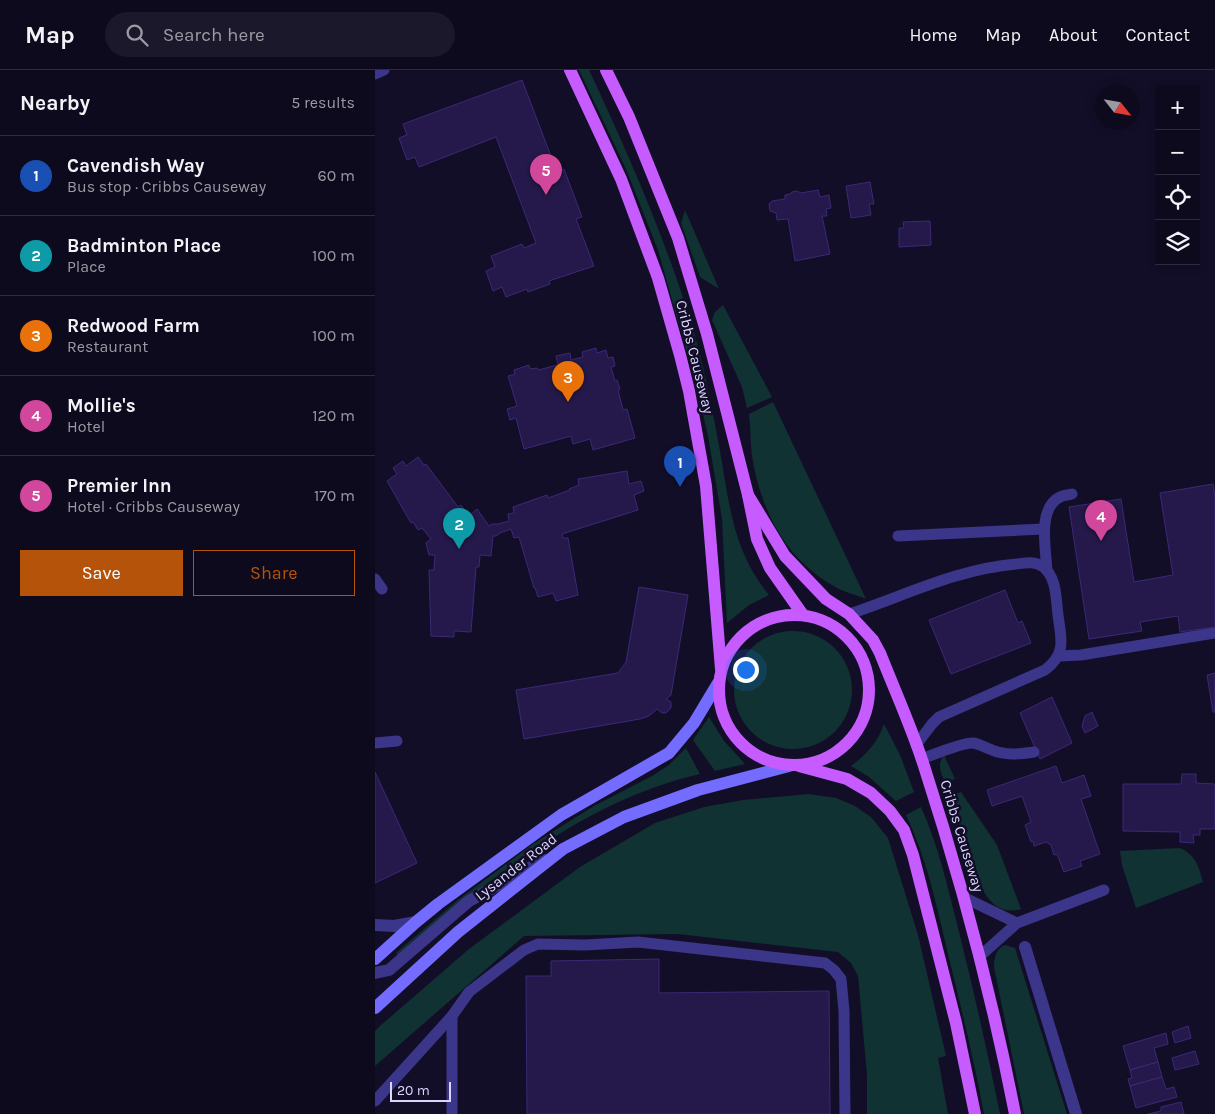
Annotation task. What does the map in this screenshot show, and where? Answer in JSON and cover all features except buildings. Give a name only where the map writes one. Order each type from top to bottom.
[{"type":"main road","name":"Cribbs Causeway","points":[[570,70],[621,179],[655,269],[687,382],[706,486],[721,669]]},
{"type":"main road","name":"Cribbs Causeway","points":[[606,70],[629,117],[678,238],[707,334],[748,495],[757,539],[770,568],[803,615]]},
{"type":"main road","name":"Cribbs Causeway","points":[[748,495],[785,556],[826,599],[849,614],[873,640],[921,759],[965,898],[1003,1052],[1015,1114]]},
{"type":"main road","points":[[817,618],[849,614]]},
{"type":"main road","points":[[794,766],[834,755],[852,739],[867,708],[869,687],[864,662],[854,644],[838,628],[817,618],[803,615],[784,615],[752,627],[731,647],[721,669],[718,683],[722,716],[733,736],[759,758],[847,779],[871,793],[904,830],[913,855],[956,1023],[975,1114]]},
{"type":"street","name":"Lysander Road","points":[[375,960],[416,922],[561,815],[669,753],[694,723],[718,683]]},
{"type":"street","name":"Lysander Road","points":[[375,1008],[458,932],[563,849],[624,817],[689,793],[794,766]]},
{"type":"street","points":[[375,973],[389,970],[469,901],[563,849]]},
{"type":"street","points":[[375,925],[394,926],[416,922]]},
{"type":"street","points":[[1025,947],[1076,1114]]},
{"type":"lane","points":[[375,74],[384,70]]},
{"type":"lane","points":[[916,745],[939,717],[1045,670],[1059,656],[1062,644],[1055,589],[1047,570],[1044,529],[1047,514],[1054,502],[1059,497],[1072,494]]},
{"type":"lane","points":[[898,536],[1044,529]]},
{"type":"lane","points":[[849,614],[937,581],[979,570],[1006,565],[1035,563],[1047,570]]},
{"type":"lane","points":[[375,579],[382,589]]},
{"type":"lane","points":[[1059,656],[1081,655],[1215,633]]},
{"type":"lane","points":[[375,743],[397,741]]},
{"type":"lane","points":[[921,759],[970,744],[980,745],[999,753],[1015,755],[1034,752]]},
{"type":"lane","points":[[979,957],[1017,923],[1103,890]]},
{"type":"lane","points":[[965,898],[1017,923]]},
{"type":"lane","points":[[375,1101],[452,1016],[469,992],[524,950],[538,944],[585,946],[638,942],[825,963],[834,970],[841,980],[844,1011],[845,1114]]},
{"type":"lane","points":[[452,1016],[452,1114]]},
{"type":"green space","points":[[579,70],[589,70],[632,166],[671,263],[702,362],[736,532],[749,564],[769,595],[749,605],[727,623],[722,519],[708,436],[696,384],[658,250],[626,169]]},
{"type":"green space","points":[[685,210],[719,289],[700,277],[681,223]]},
{"type":"green space","points":[[723,305],[772,397],[747,408],[742,387],[712,320],[715,312]]},
{"type":"green space","points":[[773,402],[866,599],[837,588],[819,577],[790,549],[769,515],[756,477],[751,451],[749,414]]},
{"type":"green space","points":[[793,631],[816,635],[835,648],[848,667],[852,690],[848,713],[835,732],[816,745],[793,749],[770,745],[751,732],[738,713],[734,690],[738,667],[751,648],[770,635]]},
{"type":"green space","points":[[709,717],[724,741],[745,764],[715,771],[693,740]]},
{"type":"green space","points":[[884,724],[900,755],[914,792],[896,801],[869,777],[851,766],[871,748]]},
{"type":"green space","points":[[686,748],[700,774],[658,786],[617,803],[577,823],[502,872],[398,956],[396,953],[458,900],[533,844],[594,806],[652,776],[669,765]]},
{"type":"green space","points":[[944,755],[955,779],[945,782],[940,768]]},
{"type":"green space","points":[[961,792],[997,845],[1021,909],[1009,911],[999,908],[991,902],[984,892],[949,797]]},
{"type":"green space","points":[[808,794],[836,798],[855,806],[871,817],[888,838],[918,935],[946,1056],[938,1058],[948,1114],[867,1114],[867,1075],[858,976],[851,963],[838,952],[678,934],[524,936],[375,1066],[375,1031],[380,1026],[469,949],[580,867],[655,823],[704,807],[743,800]]},
{"type":"green space","points":[[921,807],[937,850],[950,894],[1000,1114],[984,1114],[967,1034],[926,866],[906,815]]},
{"type":"green space","points":[[1180,848],[1193,858],[1198,866],[1203,882],[1136,908],[1122,865],[1120,851]]},
{"type":"green space","points":[[1005,945],[1015,948],[1067,1114],[1024,1114],[994,967],[994,960],[999,948]]},
{"type":"place","name":"Premier Inn","points":[[546,195]]},
{"type":"place","name":"Redwood Farm","points":[[568,402]]},
{"type":"place","name":"Cavendish Way","points":[[680,487]]},
{"type":"place","name":"Mollie's","points":[[1101,541]]},
{"type":"place","name":"Badminton Place","points":[[459,549]]}]
